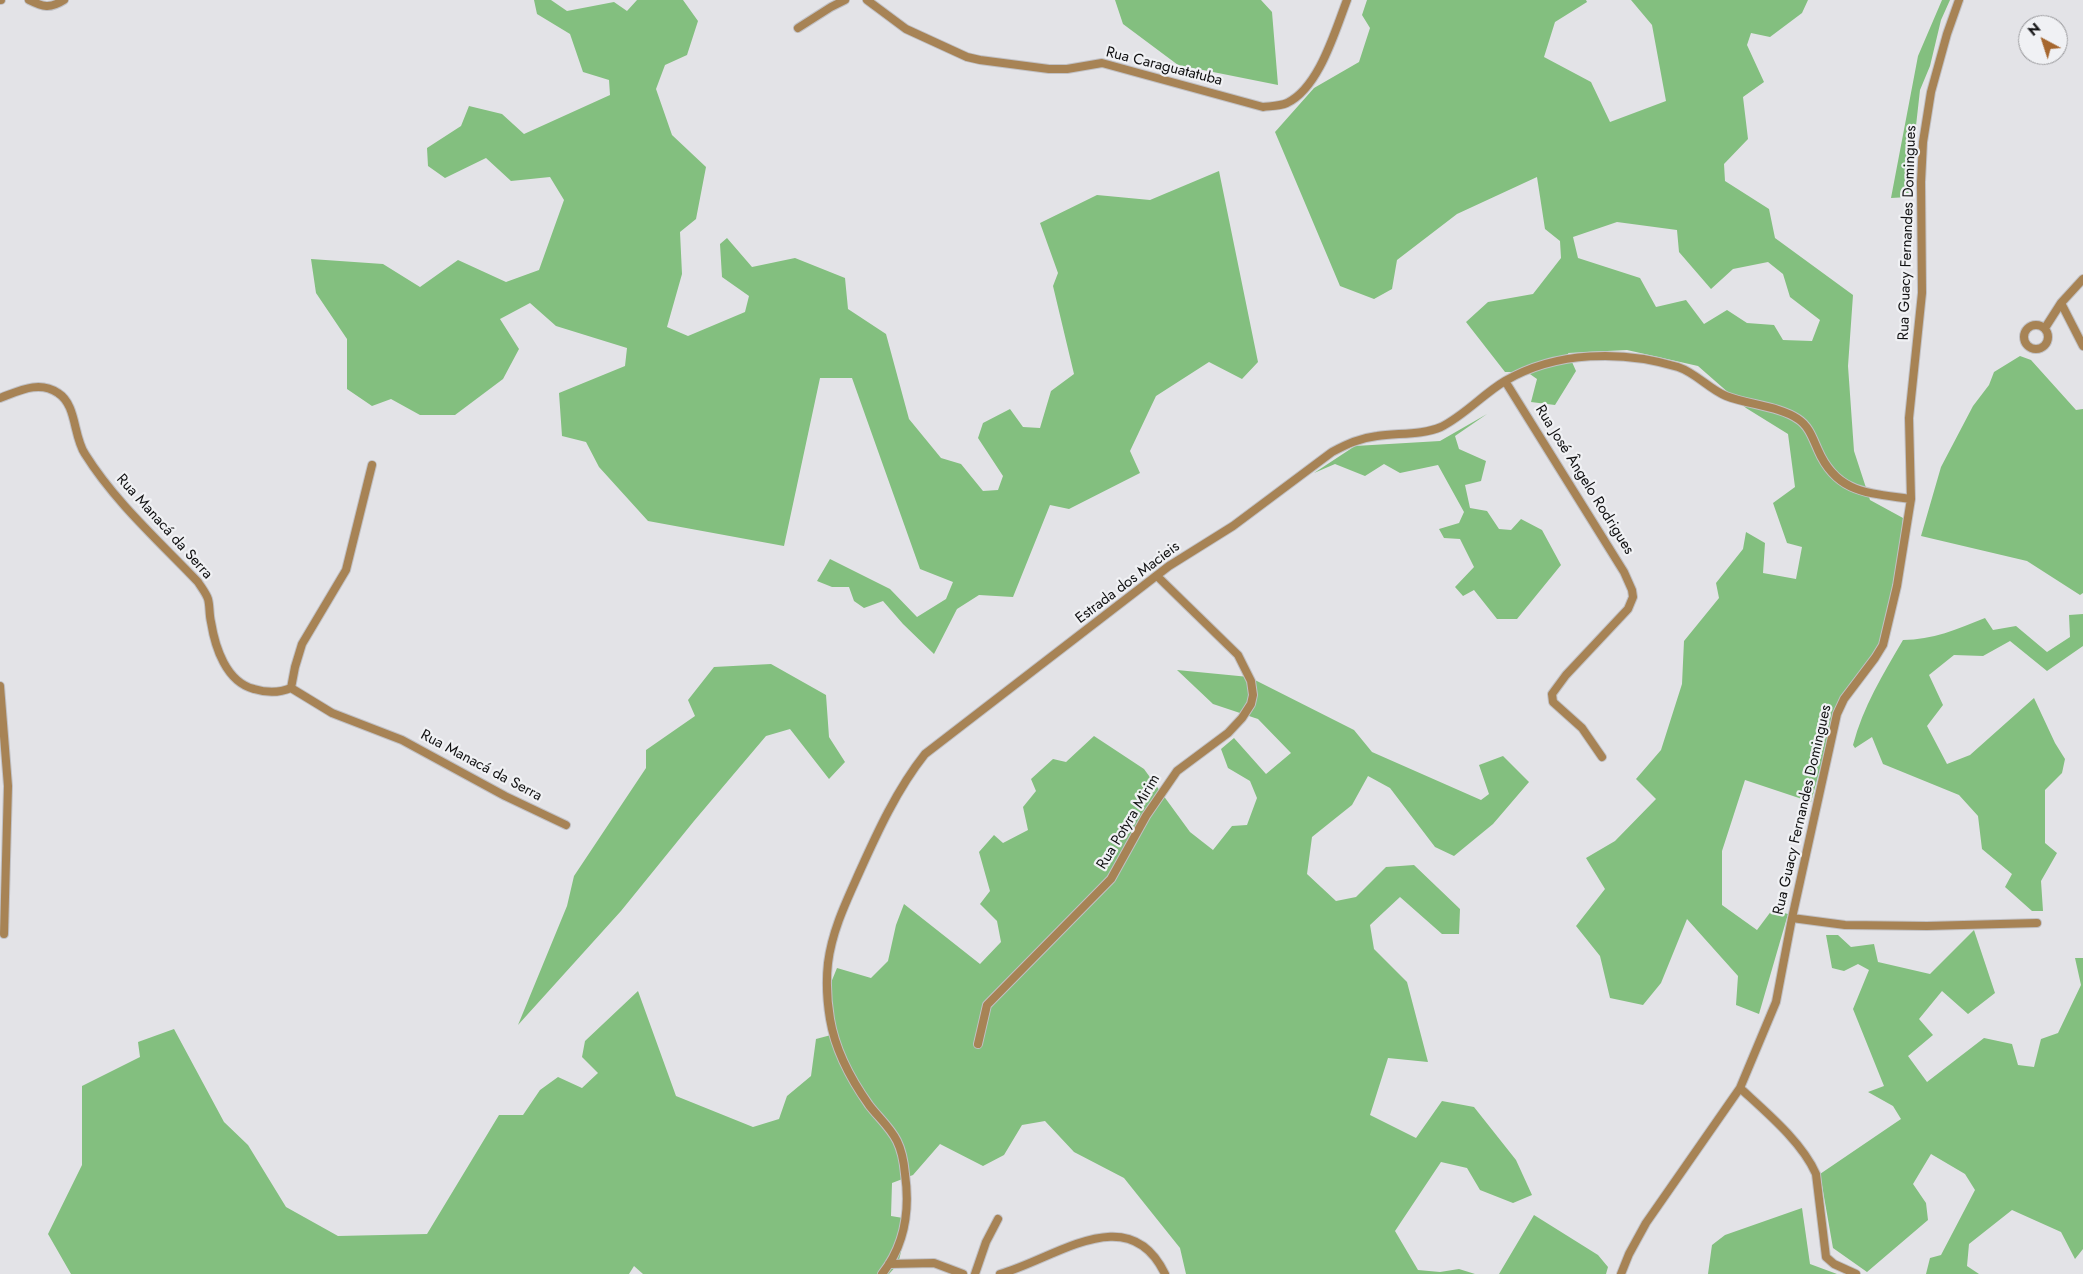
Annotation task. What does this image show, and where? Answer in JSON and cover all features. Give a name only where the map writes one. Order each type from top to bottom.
[{"type":"street","points":[[29,0],[48,7],[64,0]]},
{"type":"street","points":[[798,28],[845,0]]},
{"type":"street","name":"Rua Caraguatatuba","points":[[867,0],[906,29],[974,58],[1067,69],[1102,63],[1263,107],[1286,103],[1300,93],[1311,81],[1323,60],[1347,0]]},
{"type":"street","name":"Rua Guacy Fernandes Domingues","points":[[1621,1274],[1629,1254],[1646,1223],[1740,1088],[1776,1002],[1792,918],[1837,714],[1844,699],[1875,658],[1882,645],[1893,609],[1911,499],[1909,418],[1922,294],[1921,182],[1923,142],[1931,92],[1947,34],[1959,0]]},
{"type":"street","points":[[2045,328],[2061,303],[2083,279]]},
{"type":"street","points":[[2061,303],[2083,346]]},
{"type":"street","name":"Estrada dos Macieis","points":[[882,1274],[898,1245],[904,1227],[908,1206],[904,1162],[894,1135],[869,1105],[850,1073],[833,1035],[827,997],[828,963],[846,901],[877,834],[925,754],[1168,566],[1233,526],[1332,452],[1362,438],[1425,431],[1440,427],[1505,381],[1537,366],[1596,356],[1630,357],[1678,367],[1724,395],[1782,411],[1799,419],[1810,431],[1830,473],[1840,482],[1852,488],[1911,499]]},
{"type":"street","name":"Rua José Ângelo Rodrigues","points":[[1505,381],[1604,538],[1632,590],[1633,597],[1628,609],[1566,675],[1552,694],[1553,702],[1582,728],[1602,757]]},
{"type":"street","name":"Rua Manacá da Serra","points":[[0,398],[36,386],[52,389],[60,394],[71,412],[80,444],[85,454],[119,499],[198,582],[208,598],[211,624],[218,649],[226,667],[246,687],[269,692],[291,688],[332,713],[402,740],[505,796],[566,825]]},
{"type":"street","points":[[291,688],[302,644],[339,585],[346,570],[372,465]]},
{"type":"street","name":"Rua Potyra Mirim","points":[[978,1044],[987,1005],[1110,880],[1146,816],[1177,771],[1228,733],[1242,718],[1251,704],[1253,695],[1251,681],[1238,655],[1157,576]]},
{"type":"street","points":[[0,686],[8,786],[4,934]]},
{"type":"street","points":[[1792,918],[1845,925],[1928,926],[2037,923]]},
{"type":"street","points":[[1740,1088],[1801,1149],[1812,1164],[1816,1174],[1826,1257],[1834,1264],[1856,1274]]},
{"type":"street","points":[[975,1274],[986,1242],[998,1219]]},
{"type":"street","points":[[1000,1274],[1034,1262],[1089,1238],[1104,1236],[1128,1238],[1140,1243],[1160,1264],[1165,1274]]},
{"type":"street","points":[[889,1264],[934,1263],[963,1274]]},
{"type":"green space","points":[[534,0],[551,0],[567,11],[614,2],[627,11],[637,0],[683,0],[698,21],[687,55],[665,65],[656,89],[672,135],[706,167],[696,219],[680,232],[682,274],[667,327],[688,336],[745,312],[749,296],[722,277],[720,244],[727,238],[752,267],[795,258],[845,278],[848,309],[886,334],[909,419],[941,458],[961,464],[983,491],[998,490],[1003,476],[978,438],[983,423],[1010,409],[1023,427],[1040,428],[1051,391],[1074,374],[1053,286],[1058,273],[1040,223],[1097,195],[1150,200],[1219,171],[1258,362],[1242,379],[1209,362],[1156,396],[1130,451],[1140,473],[1069,509],[1050,505],[1013,597],[979,595],[957,609],[934,654],[903,624],[883,601],[864,608],[854,601],[849,587],[832,587],[817,581],[830,559],[890,589],[917,617],[946,599],[953,582],[920,569],[852,378],[820,378],[784,546],[648,521],[599,467],[586,442],[562,436],[559,393],[625,366],[627,348],[556,326],[530,303],[500,319],[519,349],[503,379],[455,415],[420,415],[391,399],[372,406],[347,389],[347,339],[316,293],[311,259],[383,264],[420,287],[458,260],[506,282],[539,270],[564,200],[550,177],[511,181],[486,158],[445,178],[428,166],[427,148],[461,126],[469,106],[502,114],[524,134],[610,95],[609,80],[583,72],[570,34],[537,14]]},
{"type":"green space","points":[[1115,0],[1261,0],[1272,12],[1278,85],[1178,65],[1123,24]]},
{"type":"green space","points":[[1367,0],[1586,0],[1587,2],[1555,22],[1544,57],[1591,82],[1610,122],[1666,101],[1652,25],[1631,0],[1808,0],[1802,13],[1770,37],[1751,33],[1747,45],[1764,82],[1743,97],[1748,139],[1724,164],[1725,181],[1769,209],[1775,238],[1853,295],[1848,366],[1854,451],[1870,500],[1903,518],[1897,575],[1880,648],[1839,699],[1811,802],[1745,780],[1722,851],[1722,905],[1757,930],[1772,910],[1788,914],[1759,1014],[1736,1005],[1738,976],[1687,919],[1661,983],[1643,1005],[1610,998],[1600,956],[1576,926],[1605,889],[1586,858],[1615,841],[1656,799],[1636,779],[1661,750],[1682,684],[1684,641],[1719,598],[1716,583],[1743,549],[1746,532],[1765,543],[1763,573],[1796,579],[1802,547],[1787,543],[1773,503],[1795,487],[1788,434],[1746,408],[1698,366],[1627,350],[1568,353],[1576,371],[1555,405],[1531,402],[1537,379],[1527,372],[1505,372],[1466,322],[1488,302],[1533,294],[1561,258],[1560,241],[1545,229],[1537,177],[1457,214],[1397,260],[1392,289],[1374,299],[1340,286],[1275,132],[1314,88],[1359,62],[1370,28],[1362,15]],"holes":[[[1617,222],[1677,230],[1679,252],[1711,289],[1733,269],[1768,262],[1783,274],[1790,297],[1820,320],[1812,341],[1783,340],[1774,325],[1747,323],[1727,310],[1704,324],[1686,300],[1656,307],[1640,278],[1578,258],[1573,237]]]},
{"type":"green space","points":[[1942,0],[1950,0],[1941,20],[1930,66],[1920,90],[1908,197],[1891,198],[1918,56]]},
{"type":"green space","points":[[2020,356],[2031,360],[2076,410],[2083,409],[2083,593],[2080,595],[2027,561],[1921,536],[1941,467],[1973,406],[1989,385],[1994,372]]},
{"type":"green space","points":[[1487,414],[1455,436],[1459,449],[1486,461],[1481,481],[1465,485],[1470,508],[1487,511],[1499,529],[1511,530],[1521,519],[1542,530],[1561,565],[1517,619],[1497,619],[1474,590],[1463,596],[1455,587],[1474,567],[1460,539],[1444,538],[1439,529],[1459,523],[1464,512],[1438,465],[1400,473],[1384,464],[1365,476],[1335,464],[1314,473],[1355,446],[1440,441]]},
{"type":"green space","points":[[2083,614],[2083,646],[2047,671],[2010,641],[1983,656],[1954,655],[1929,675],[1943,705],[1927,726],[1947,764],[1970,755],[2034,698],[2055,743],[2065,759],[2062,773],[2045,790],[2045,843],[2057,853],[2041,881],[2043,911],[2032,911],[2005,887],[2012,874],[1982,849],[1978,816],[1959,795],[1883,764],[1872,737],[1855,748],[1853,745],[1868,704],[1903,640],[1935,636],[1985,618],[1993,630],[2016,626],[2047,652],[2070,637],[2069,615]]},
{"type":"green space","points":[[771,664],[826,695],[829,737],[845,762],[829,779],[790,729],[766,736],[621,911],[518,1025],[567,906],[574,876],[646,768],[646,750],[695,716],[688,700],[714,667]]},
{"type":"green space","points":[[1177,670],[1249,677],[1354,730],[1372,752],[1481,800],[1489,794],[1479,765],[1503,756],[1529,782],[1493,824],[1454,856],[1435,847],[1390,788],[1368,776],[1352,805],[1312,837],[1307,874],[1336,901],[1356,897],[1386,867],[1414,865],[1460,909],[1459,934],[1442,934],[1400,897],[1370,925],[1374,949],[1407,982],[1428,1062],[1388,1058],[1370,1115],[1416,1138],[1442,1101],[1474,1107],[1516,1160],[1532,1195],[1513,1203],[1480,1190],[1467,1168],[1441,1162],[1395,1231],[1418,1270],[1440,1272],[1459,1269],[1475,1274],[1186,1274],[1180,1248],[1124,1178],[1074,1152],[1045,1121],[1022,1125],[1004,1155],[983,1166],[940,1144],[913,1175],[892,1183],[891,1216],[909,1219],[898,1264],[889,1274],[643,1274],[634,1266],[629,1274],[71,1274],[48,1234],[82,1165],[82,1086],[140,1057],[138,1042],[174,1029],[224,1122],[248,1145],[286,1207],[338,1236],[427,1234],[499,1115],[523,1115],[540,1090],[558,1077],[582,1088],[598,1073],[582,1057],[585,1041],[638,991],[676,1096],[753,1127],[779,1119],[787,1096],[811,1076],[816,1039],[831,1035],[828,990],[837,968],[871,978],[888,961],[896,925],[904,904],[980,964],[1001,942],[997,921],[980,904],[990,891],[979,852],[994,835],[1003,843],[1028,830],[1023,807],[1036,791],[1031,779],[1053,759],[1066,762],[1094,736],[1144,769],[1190,832],[1213,850],[1232,826],[1247,825],[1257,798],[1250,781],[1228,768],[1221,749],[1234,738],[1266,774],[1291,753],[1258,719],[1213,704]]},
{"type":"green space","points":[[1974,930],[1995,993],[1968,1014],[1942,991],[1919,1019],[1933,1035],[1908,1056],[1927,1082],[1984,1038],[2012,1044],[2018,1065],[2034,1067],[2041,1039],[2058,1033],[2081,985],[2075,958],[2083,958],[2083,1249],[2075,1259],[2061,1232],[2012,1210],[1969,1244],[1967,1266],[1979,1274],[1926,1274],[1930,1258],[1941,1255],[1975,1190],[1965,1174],[1931,1154],[1913,1184],[1926,1203],[1928,1220],[1867,1272],[1833,1248],[1820,1174],[1901,1119],[1893,1106],[1868,1092],[1884,1086],[1853,1009],[1869,970],[1858,964],[1844,971],[1832,968],[1826,935],[1838,935],[1851,947],[1874,944],[1878,962],[1930,974]]},
{"type":"green space","points":[[1802,1208],[1810,1264],[1837,1274],[1708,1274],[1712,1245],[1725,1235]]},
{"type":"green space","points":[[1534,1215],[1598,1255],[1608,1267],[1606,1274],[1499,1274]]}]
